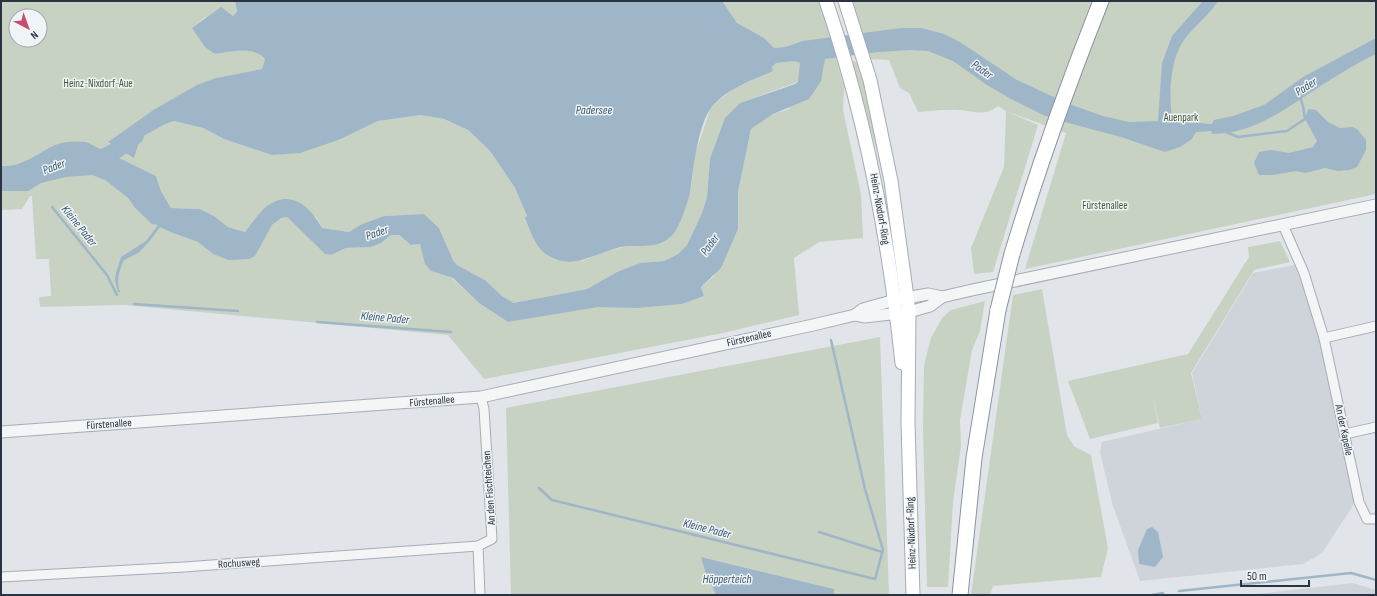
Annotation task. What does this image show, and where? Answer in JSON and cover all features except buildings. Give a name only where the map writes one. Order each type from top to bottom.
[{"type":"highway","points":[[960,592],[974,458],[998,310],[1012,254],[1048,141],[1070,79],[1102,1]]},
{"type":"main road","name":"Heinz-Nixdorf-Ring","points":[[826,1],[851,85],[876,184],[903,312],[913,595]]},
{"type":"main road","name":"Heinz-Nixdorf-Ring","points":[[845,1],[870,80],[891,181],[901,299]]},
{"type":"street","name":"Fürstenallee","points":[[855,315],[864,318],[903,312],[930,306],[942,298],[1376,205]]},
{"type":"street","name":"An der Kapelle","points":[[1283,225],[1304,273],[1324,338],[1359,502],[1371,519]]},
{"type":"street","name":"Fürstenallee","points":[[1,432],[481,397],[651,361],[855,315],[868,307],[901,299],[928,294],[942,298]]},
{"type":"street","points":[[1324,338],[1376,326]]},
{"type":"street","name":"An den Fischteichen","points":[[478,546],[492,539],[484,409],[481,397]]},
{"type":"street","points":[[1345,434],[1376,427]]},
{"type":"street","points":[[478,546],[480,595]]},
{"type":"street","name":"Rochusweg","points":[[1,577],[184,567],[478,546]]},
{"type":"shaded area","points":[[1294,265],[1305,290],[1316,327],[1341,434],[1354,504],[1322,553],[1303,564],[1140,581],[1113,506],[1100,453],[1102,442],[1202,419],[1192,373],[1253,273]]},
{"type":"shaded area","points":[[1353,583],[1376,590],[1376,595],[1248,595]]},
{"type":"green space","name":"Heinz-Nixdorf-Aue","points":[[1,1],[235,1],[237,13],[233,16],[206,17],[192,28],[215,54],[235,51],[255,52],[265,59],[262,69],[216,78],[174,121],[203,128],[224,139],[272,155],[341,139],[378,121],[421,115],[444,119],[468,130],[490,151],[515,188],[527,216],[582,261],[609,250],[635,245],[658,244],[676,230],[691,188],[695,155],[710,109],[715,103],[735,88],[773,71],[772,67],[775,63],[770,44],[761,36],[749,32],[736,22],[722,1],[820,1],[844,87],[843,110],[861,194],[863,238],[819,242],[794,258],[799,315],[723,333],[484,379],[448,335],[124,305],[40,307],[39,297],[51,296],[49,259],[36,259],[32,196],[30,196],[22,209],[1,210]],"holes":[[[798,82],[789,109],[773,114],[751,129],[738,192],[738,229],[714,276],[701,287],[704,296],[682,304],[599,307],[508,322],[479,303],[452,278],[431,271],[420,244],[411,245],[399,235],[391,235],[381,243],[371,247],[346,248],[331,255],[325,254],[287,217],[276,221],[264,237],[213,254],[198,242],[170,232],[155,224],[133,206],[128,198],[105,180],[138,168],[156,176],[161,191],[171,208],[200,209],[214,216],[228,227],[245,232],[269,205],[316,217],[322,228],[349,232],[362,224],[384,216],[424,214],[439,228],[453,260],[457,265],[485,280],[512,303],[587,289],[617,272],[640,263],[664,261],[678,254],[687,245],[702,213],[707,197],[710,159],[740,103]]]},
{"type":"green space","name":"Auenpark","points":[[853,1],[1376,1],[1376,194],[1025,269],[1066,133],[1006,111],[998,106],[984,112],[944,110],[918,112],[909,93],[900,88],[889,60],[869,59]]},
{"type":"green space","points":[[859,61],[879,142],[900,282],[896,283],[884,182],[877,151],[851,62]]},
{"type":"green space","points":[[1006,111],[1038,125],[993,272],[974,274],[971,248],[1004,167]]},
{"type":"green space","points":[[1280,241],[1290,262],[1254,270],[1191,373],[1202,419],[1160,428],[1153,397],[1158,423],[1090,439],[1068,381],[1188,354],[1249,257],[1248,247]]},
{"type":"green space","points":[[1042,289],[1067,435],[1074,446],[1091,455],[1108,548],[1101,577],[993,586],[990,595],[971,595],[1013,295]]},
{"type":"green space","points":[[985,301],[980,331],[972,350],[960,420],[961,446],[953,502],[948,587],[927,587],[923,427],[924,365],[931,338],[942,318],[951,310]]},
{"type":"green space","points":[[880,337],[889,595],[834,595],[833,589],[701,557],[705,571],[716,595],[511,595],[506,408]]},
{"type":"water","name":"Padersee","points":[[235,1],[722,1],[737,23],[764,38],[774,48],[785,47],[803,41],[901,28],[921,28],[944,34],[960,42],[1017,80],[1069,104],[1103,116],[1129,122],[1158,121],[1162,63],[1172,36],[1203,1],[1218,1],[1211,11],[1187,36],[1177,54],[1171,87],[1172,120],[1212,124],[1214,120],[1233,116],[1264,105],[1303,77],[1376,38],[1376,54],[1342,72],[1276,115],[1264,121],[1226,133],[1212,134],[1211,131],[1196,132],[1192,139],[1180,147],[1165,152],[1121,137],[1043,115],[987,85],[953,61],[928,51],[910,50],[878,52],[825,59],[821,81],[809,99],[773,114],[751,129],[738,192],[738,229],[721,268],[701,287],[704,296],[682,304],[636,308],[599,307],[508,322],[479,303],[453,278],[431,271],[425,264],[420,244],[411,245],[399,235],[391,235],[381,243],[371,247],[346,248],[331,255],[325,254],[287,217],[281,218],[272,225],[255,256],[249,259],[229,260],[213,254],[198,242],[160,227],[149,242],[138,253],[124,260],[118,283],[120,292],[118,292],[115,280],[121,257],[146,241],[158,225],[152,224],[134,207],[128,198],[105,180],[92,175],[66,177],[41,183],[28,191],[1,191],[1,166],[15,165],[62,143],[78,141],[86,142],[156,176],[161,191],[171,208],[200,209],[214,216],[228,227],[245,232],[266,207],[278,200],[286,199],[294,200],[307,208],[322,228],[349,232],[362,224],[384,216],[424,214],[439,228],[453,260],[457,265],[485,280],[502,296],[513,303],[587,289],[617,272],[640,263],[664,261],[678,254],[687,245],[702,213],[707,197],[710,159],[725,118],[740,103],[798,82],[800,63],[794,61],[776,63],[772,67],[773,71],[735,88],[721,97],[709,110],[701,130],[690,191],[681,220],[673,234],[663,242],[658,244],[621,247],[585,259],[567,262],[549,256],[540,249],[525,218],[527,216],[515,188],[490,151],[468,130],[444,119],[421,115],[378,121],[341,139],[300,153],[272,155],[224,139],[203,128],[174,121],[165,124],[140,138],[134,158],[108,142],[155,109],[197,85],[216,78],[262,69],[265,59],[255,52],[235,51],[215,54],[205,47],[192,28],[221,7],[233,16],[237,12]]},
{"type":"water","points":[[1308,109],[1316,110],[1328,122],[1340,128],[1352,127],[1357,129],[1366,140],[1366,150],[1357,167],[1349,170],[1338,171],[1325,168],[1305,173],[1296,171],[1273,175],[1259,175],[1254,163],[1259,152],[1271,150],[1289,153],[1313,147],[1317,141],[1305,119]]},
{"type":"water","points":[[1152,527],[1158,532],[1163,557],[1155,567],[1139,564],[1138,550],[1147,529]]},
{"type":"water","name":"Höpperteich","points":[[701,557],[834,589],[834,595],[716,595],[705,571]]},
{"type":"waterway","name":"Pader","points":[[1226,132],[1238,137],[1287,131],[1305,119],[1300,97]]},
{"type":"waterway","points":[[93,162],[119,149],[136,136]]},
{"type":"waterway","name":"Kleine Pader","points":[[52,207],[107,275],[117,295]]},
{"type":"waterway","name":"Kleine Pader","points":[[134,304],[238,311]]},
{"type":"waterway","name":"Kleine Pader","points":[[317,322],[451,332]]},
{"type":"waterway","name":"Kleine Pader","points":[[539,488],[552,500],[875,579],[883,550],[865,489],[831,340]]},
{"type":"waterway","points":[[819,532],[882,552]]},
{"type":"waterway","name":"Kleine Pader","points":[[1179,591],[1351,573],[1376,580]]},
{"type":"waterway","name":"Kleine Pader","points":[[1152,595],[1163,593]]}]
